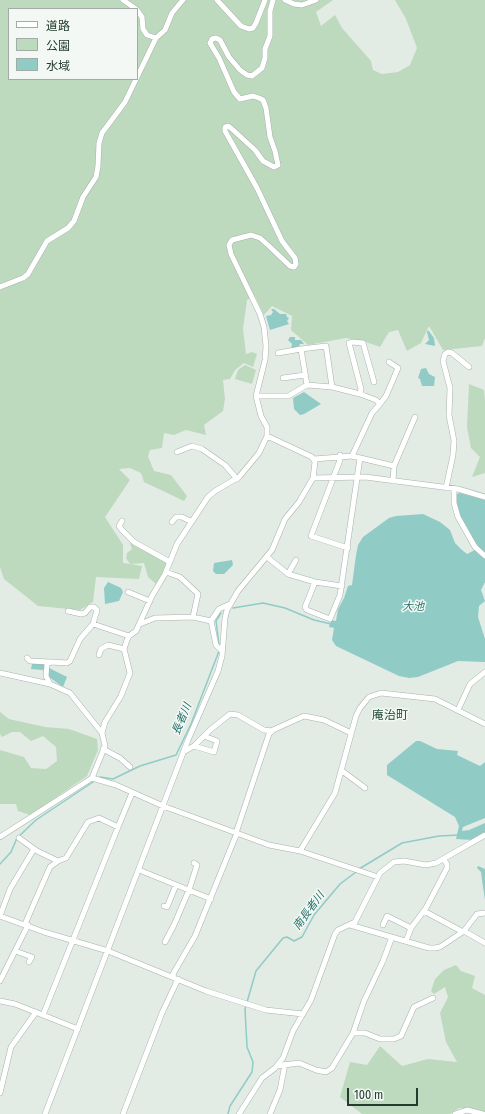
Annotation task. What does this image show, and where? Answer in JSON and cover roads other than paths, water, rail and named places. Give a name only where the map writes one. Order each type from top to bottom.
[{"type":"street","points":[[123,0],[135,8]]},
{"type":"street","points":[[138,75],[156,38],[164,30],[172,14],[183,0]]},
{"type":"street","points":[[217,0],[241,26],[249,29],[253,28],[256,23],[265,0]]},
{"type":"street","points":[[102,733],[105,722],[121,696],[130,673],[124,649],[129,636],[136,631],[140,624],[150,601],[166,572],[177,544],[212,494],[237,479],[259,453],[267,436],[267,427],[260,416],[256,396],[265,360],[266,346],[264,327],[260,314],[231,254],[229,245],[232,240],[251,235],[260,238],[290,266],[294,267],[296,264],[295,258],[282,241],[257,188],[225,130],[225,127],[228,126],[232,128],[255,150],[263,161],[274,167],[278,165],[277,156],[270,138],[266,108],[263,100],[253,96],[240,99],[234,92],[219,58],[210,43],[212,39],[216,38],[220,40],[228,57],[240,70],[247,75],[252,76],[262,68],[265,58],[270,36],[270,11],[273,0]]},
{"type":"street","points":[[285,0],[294,4],[302,5],[316,0]]},
{"type":"street","points":[[138,11],[142,17],[143,29],[146,35],[156,38]]},
{"type":"street","points":[[0,287],[23,278],[28,274],[47,241],[68,228],[74,221],[83,197],[96,177],[100,138],[125,102],[136,80]]},
{"type":"street","points":[[360,394],[361,389],[349,343],[363,343],[374,382]]},
{"type":"street","points":[[278,353],[326,346],[332,387]]},
{"type":"street","points":[[301,350],[307,385]]},
{"type":"street","points":[[446,488],[453,455],[454,441],[449,415],[450,388],[443,361],[445,354],[448,352],[452,353],[469,367]]},
{"type":"street","points":[[352,456],[372,413],[386,396],[398,368],[389,362]]},
{"type":"street","points":[[283,378],[305,375]]},
{"type":"street","points":[[256,396],[288,396],[307,385],[332,387],[360,394],[380,404]]},
{"type":"street","points":[[393,481],[394,466],[415,417]]},
{"type":"street","points":[[267,436],[304,452],[314,459],[352,456],[394,466]]},
{"type":"street","points":[[177,452],[192,446],[202,449],[225,465],[237,479]]},
{"type":"street","points":[[340,456],[340,460],[311,536],[348,548]]},
{"type":"street","points":[[314,582],[306,607],[307,610],[330,618],[340,595],[342,586],[360,458]]},
{"type":"street","points":[[45,1114],[183,752],[218,671],[225,618],[230,604],[238,591],[267,557],[276,541],[285,519],[300,502],[316,470],[314,459]]},
{"type":"street","points":[[313,478],[357,477],[454,489],[485,497]]},
{"type":"street","points":[[454,489],[454,503],[458,517],[471,540],[485,556]]},
{"type":"street","points":[[172,522],[176,517],[182,517],[192,522]]},
{"type":"street","points":[[122,521],[120,526],[122,530],[134,542],[170,562]]},
{"type":"street","points":[[267,557],[288,574],[314,582],[342,586]]},
{"type":"street","points":[[288,574],[296,560]]},
{"type":"street","points":[[166,572],[180,577],[198,594],[193,617]]},
{"type":"street","points":[[128,592],[150,601]]},
{"type":"street","points":[[220,651],[212,621],[219,609],[230,604]]},
{"type":"street","points":[[27,658],[30,661],[67,663],[70,661],[80,638],[93,624],[97,610],[94,607],[90,607],[85,613],[81,614],[68,611]]},
{"type":"street","points":[[140,624],[155,618],[193,617],[212,621]]},
{"type":"street","points":[[93,624],[129,636]]},
{"type":"street","points":[[99,655],[100,649],[108,645],[124,649]]},
{"type":"street","points":[[50,684],[46,676],[46,669],[47,664],[51,662]]},
{"type":"street","points":[[458,710],[470,684],[485,672]]},
{"type":"street","points":[[0,673],[38,683],[50,684],[70,693],[102,733],[104,739],[103,749],[92,778],[0,837]]},
{"type":"street","points":[[300,851],[334,793],[351,733],[360,708],[364,701],[374,694],[435,699],[485,724]]},
{"type":"street","points":[[183,752],[194,746],[233,713],[264,730],[272,731]]},
{"type":"street","points":[[123,1114],[176,978],[173,974],[195,936],[237,833],[269,734],[272,731],[304,716],[324,720],[351,733]]},
{"type":"street","points":[[194,746],[214,752],[217,742],[204,736]]},
{"type":"street","points":[[103,749],[120,758],[130,767]]},
{"type":"street","points":[[341,770],[365,788]]},
{"type":"street","points":[[92,778],[116,785],[163,806],[269,845],[300,851],[378,878]]},
{"type":"street","points":[[44,1015],[72,940],[132,793]]},
{"type":"street","points":[[0,981],[16,951],[50,867],[58,861],[66,858],[88,822],[99,818],[118,827]]},
{"type":"street","points":[[239,1114],[262,1078],[277,1066],[283,1058],[293,1031],[311,1000],[335,934],[338,930],[355,922],[378,878],[389,864],[404,861],[426,865],[444,860],[485,835]]},
{"type":"street","points":[[18,838],[34,849],[58,861]]},
{"type":"street","points":[[34,849],[10,889],[0,916],[108,951],[206,991],[266,1010],[303,1014]]},
{"type":"street","points":[[406,941],[411,928],[424,911],[447,868],[448,864],[444,860]]},
{"type":"street","points":[[165,942],[189,890],[197,865],[194,863]]},
{"type":"street","points":[[139,870],[211,899]]},
{"type":"street","points":[[164,906],[167,907],[176,885]]},
{"type":"street","points":[[424,911],[485,943]]},
{"type":"street","points":[[350,925],[429,948],[440,947],[463,931],[477,914],[485,912]]},
{"type":"street","points":[[382,925],[387,916],[411,928]]},
{"type":"street","points":[[277,1066],[299,1063],[316,1070],[326,1072],[332,1068],[353,1033],[364,1001],[383,961],[392,937]]},
{"type":"street","points":[[16,951],[32,957],[29,962]]},
{"type":"street","points":[[353,1033],[365,1033],[380,1039],[394,1039],[401,1036],[414,1007],[433,998]]},
{"type":"street","points":[[0,1001],[36,1012],[78,1029]]},
{"type":"street","points":[[0,1093],[11,1047],[36,1012]]},
{"type":"street","points":[[270,1114],[280,1090],[285,1064]]},
{"type":"street","points":[[455,1114],[467,1110],[483,1114]]},
{"type":"water","points":[[271,309],[274,309],[280,314],[286,314],[289,318],[287,321],[289,324],[270,330],[266,316],[271,315],[273,312]]},
{"type":"water","points":[[428,330],[434,338],[435,346],[425,344],[429,340]]},
{"type":"water","points":[[290,337],[295,337],[295,340],[301,340],[304,344],[300,344],[299,346],[291,349],[292,344],[288,340]]},
{"type":"water","points":[[426,368],[429,374],[435,377],[434,386],[422,386],[420,379],[418,378],[421,369]]},
{"type":"water","points":[[304,392],[321,404],[300,415],[294,409],[293,398]]},
{"type":"water","points":[[460,493],[485,500],[485,554],[470,536],[461,519],[456,506],[456,494]]},
{"type":"water","name":"大池","points":[[423,514],[440,522],[450,530],[455,543],[467,554],[475,550],[485,559],[485,582],[481,590],[485,601],[479,606],[478,617],[485,639],[485,662],[458,661],[418,677],[409,678],[399,676],[336,646],[332,640],[334,628],[329,627],[331,620],[336,621],[338,609],[348,586],[352,585],[358,545],[363,537],[389,518]]},
{"type":"water","points":[[232,560],[233,565],[224,574],[216,574],[213,571],[214,563]]},
{"type":"water","points":[[108,582],[121,588],[123,592],[119,601],[105,604],[104,588]]},
{"type":"water","points":[[32,664],[45,664],[45,668],[43,670],[31,669]]},
{"type":"water","points":[[49,668],[67,677],[63,687],[49,677]]},
{"type":"water","points":[[416,741],[420,741],[437,749],[458,751],[457,755],[480,766],[485,762],[485,818],[463,827],[462,831],[469,830],[485,823],[485,833],[473,840],[456,839],[459,826],[455,817],[387,775],[387,765]]},
{"type":"water","points":[[478,866],[485,869],[485,900],[481,872],[477,868]]},
{"type":"waterway","name":"長者川","points":[[233,608],[263,603],[285,608],[314,620],[331,624]]},
{"type":"waterway","name":"長者川","points":[[219,645],[216,621],[221,613]]},
{"type":"waterway","name":"長者川","points":[[100,777],[113,779],[140,766],[176,755],[191,724],[219,651]]},
{"type":"waterway","name":"長者川","points":[[0,864],[11,852],[17,838],[36,820],[93,782]]},
{"type":"waterway","name":"南長者川","points":[[359,869],[402,843],[439,836],[459,835]]},
{"type":"waterway","name":"南長者川","points":[[228,1114],[230,1106],[252,1072],[253,1062],[247,1047],[245,1009],[256,971],[283,938],[287,937],[294,941],[302,937],[314,915],[340,884],[356,872]]},
{"type":"district","name":"庵治町","points":[[390,716]]}]
